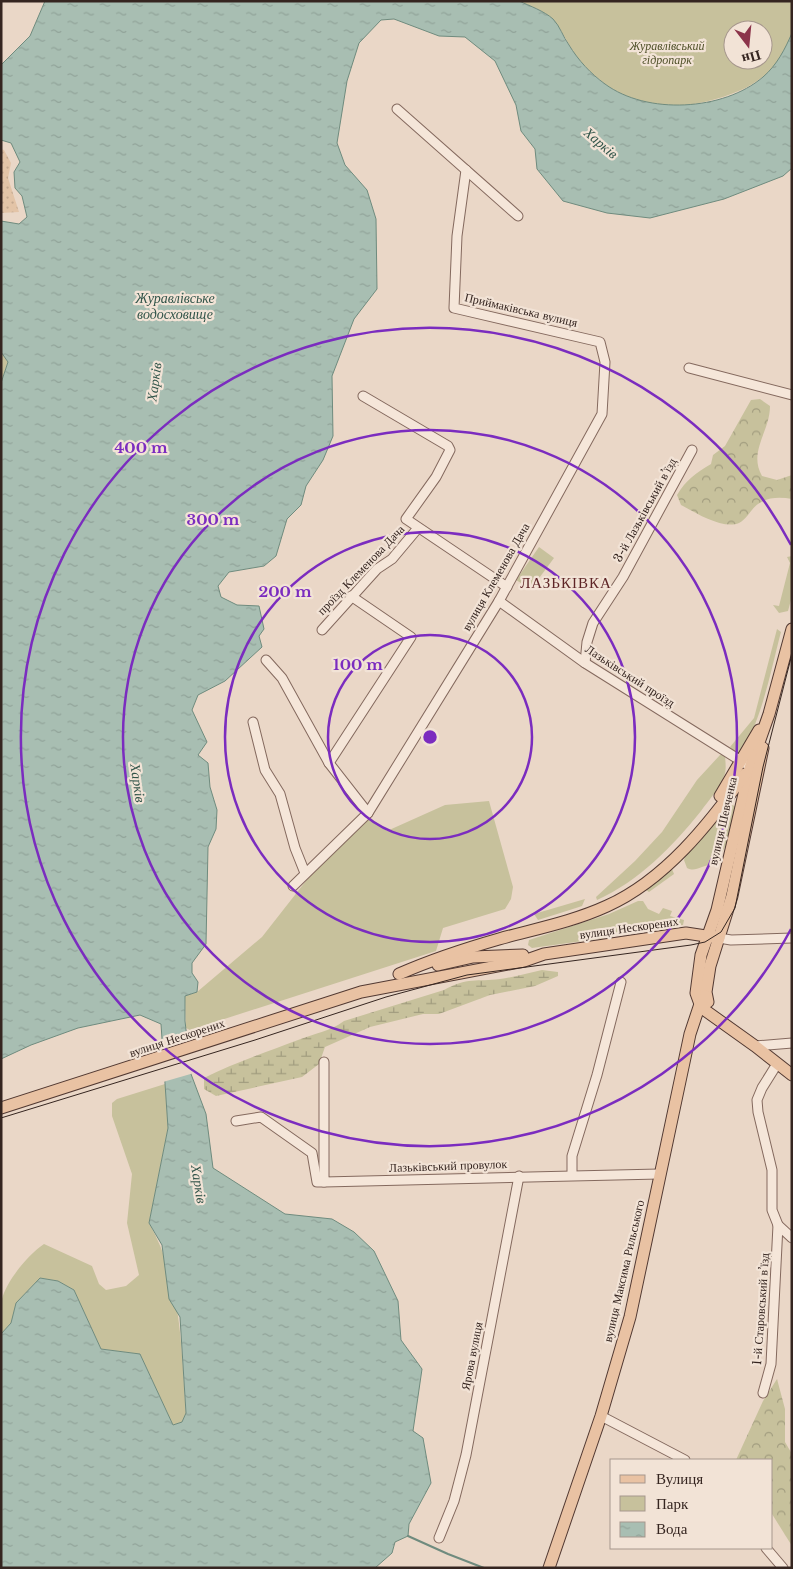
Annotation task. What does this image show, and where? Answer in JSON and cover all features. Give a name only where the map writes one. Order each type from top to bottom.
[{"type":"main road","name":"вулиця Шевченка","points":[[714,936],[732,896],[744,807],[765,737],[769,714],[792,629]]},
{"type":"main road","name":"вулиця Шевченка","points":[[746,764],[769,714]]},
{"type":"main road","points":[[691,840],[765,737]]},
{"type":"main road","points":[[400,979],[473,957],[532,932],[593,912],[621,899],[648,880],[691,840],[726,800],[746,764]]},
{"type":"main road","points":[[726,800],[744,807],[753,774],[746,764]]},
{"type":"main road","points":[[532,932],[527,936],[524,944],[537,955]]},
{"type":"main road","points":[[400,979],[432,960],[500,938],[532,932]]},
{"type":"main road","name":"вулиця Нескорених","points":[[473,957],[537,955],[686,933],[714,936]]},
{"type":"main road","name":"вулиця Максима Рильського","points":[[549,1568],[600,1416],[630,1317],[690,1034],[703,1000],[696,984],[701,955],[714,936]]},
{"type":"main road","name":"вулиця Нескорених","points":[[1,1108],[125,1070],[400,979],[524,961],[537,955]]},
{"type":"main road","points":[[703,1000],[712,1016],[792,1075]]},
{"type":"street","points":[[397,109],[518,216]]},
{"type":"street","name":"Приймаківська вулиця","points":[[466,170],[457,236],[454,308],[600,342]]},
{"type":"street","name":"вулиця Клеменова Дача","points":[[293,886],[368,813],[507,587],[602,414],[605,362],[600,342]]},
{"type":"street","points":[[689,368],[792,395]]},
{"type":"street","points":[[363,396],[448,446],[449,455],[406,519],[507,587]]},
{"type":"street","name":"3-й Лазьківський в’їзд","points":[[585,663],[587,642],[593,623],[623,577],[692,450]]},
{"type":"street","name":"проїзд Клеменова Дача","points":[[322,630],[377,569],[392,559],[418,528]]},
{"type":"street","points":[[329,763],[411,637],[351,596]]},
{"type":"street","name":"Лазьківський проїзд","points":[[499,601],[585,663],[746,764]]},
{"type":"street","points":[[266,660],[282,678],[329,763],[368,813]]},
{"type":"street","points":[[252,722],[265,770],[280,794],[295,848],[305,873]]},
{"type":"street","points":[[714,936],[738,940],[792,938]]},
{"type":"street","points":[[572,1175],[572,1156],[597,1075],[621,982]]},
{"type":"street","points":[[755,1046],[792,1043]]},
{"type":"street","points":[[236,1121],[261,1117],[312,1153],[317,1182],[324,1182],[324,1062]]},
{"type":"street","name":"1-й Старовський в’їзд","points":[[763,1393],[771,1364],[778,1225],[772,1210],[772,1170],[758,1112],[757,1100],[777,1064]]},
{"type":"street","name":"Лазьківський провулок","points":[[324,1182],[659,1174]]},
{"type":"street","name":"Ярова вулиця","points":[[439,1538],[454,1501],[466,1455],[519,1176]]},
{"type":"street","points":[[778,1225],[792,1238]]},
{"type":"street","points":[[600,1416],[683,1459]]},
{"type":"street","points":[[767,1549],[783,1568]]},
{"type":"green space","name":"Журавлівський гідропарк","points":[[519,1],[792,1],[792,32],[786,50],[773,68],[773,20],[723,20],[723,70],[771,70],[750,86],[719,98],[677,106],[657,105],[637,100],[618,92],[599,80],[578,58],[552,19],[541,11]]},
{"type":"green space","points":[[1,352],[8,362],[1,383]]},
{"type":"green space","points":[[760,399],[770,406],[767,424],[758,450],[758,467],[762,476],[777,480],[792,475],[792,499],[774,498],[766,500],[756,506],[742,521],[732,525],[701,516],[681,505],[677,495],[680,490],[692,477],[711,464],[713,455],[725,446],[751,400]]},
{"type":"green space","points":[[539,547],[554,558],[531,589],[516,580]]},
{"type":"green space","points":[[792,556],[792,596],[788,611],[779,613],[773,605],[779,606],[790,563],[787,557]]},
{"type":"green space","points":[[777,629],[781,632],[759,714],[746,744],[738,754],[730,747],[754,718]]},
{"type":"green space","points":[[725,753],[725,774],[722,781],[690,824],[641,873],[597,900],[596,897],[635,861],[662,832],[697,780],[720,755]]},
{"type":"green space","points":[[489,801],[513,887],[511,899],[505,909],[443,928],[436,951],[190,1030],[186,1028],[185,996],[197,992],[262,937],[327,854],[368,816],[387,831],[445,805]]},
{"type":"green space","points":[[728,804],[735,806],[727,842],[723,851],[711,863],[694,869],[687,868],[684,860],[685,857]]},
{"type":"green space","points":[[672,869],[674,874],[649,892],[646,890]]},
{"type":"green space","points":[[585,899],[582,906],[538,920],[534,914]]},
{"type":"green space","points":[[638,901],[643,901],[648,909],[659,914],[663,908],[672,911],[670,916],[684,920],[683,925],[638,926],[629,928],[612,937],[532,948],[528,945],[529,940],[609,914]]},
{"type":"green space","points":[[542,970],[558,972],[558,976],[535,986],[490,995],[439,1014],[423,1014],[370,1027],[325,1047],[319,1064],[302,1077],[216,1096],[204,1089],[204,1078],[250,1058],[327,1030],[344,1021],[444,990],[459,983],[505,978]]},
{"type":"green space","points":[[165,1084],[168,1128],[149,1223],[160,1245],[168,1268],[174,1292],[181,1340],[186,1413],[182,1422],[173,1425],[140,1354],[101,1349],[74,1290],[58,1281],[40,1278],[16,1303],[11,1323],[1,1334],[2,1299],[8,1284],[19,1268],[44,1244],[92,1266],[99,1284],[106,1290],[126,1286],[139,1275],[127,1223],[132,1174],[112,1116],[112,1103],[117,1099]]},
{"type":"green space","points":[[777,1379],[785,1409],[785,1442],[792,1454],[792,1546],[773,1516],[773,1459],[736,1459],[763,1401]]},
{"type":"sand","points":[[1,149],[4,150],[11,163],[8,178],[19,212],[1,213]]},
{"type":"water","name":"Журавлівське водосховище","points":[[45,1],[519,1],[553,19],[581,61],[605,84],[622,94],[642,101],[685,105],[727,97],[763,77],[769,70],[773,70],[773,66],[792,33],[792,168],[783,176],[724,199],[650,218],[607,213],[563,201],[537,169],[535,149],[521,131],[516,105],[495,61],[465,37],[439,36],[394,19],[381,20],[359,43],[347,81],[337,143],[345,165],[367,190],[376,219],[377,289],[354,319],[332,376],[333,436],[323,460],[306,486],[301,505],[287,519],[276,556],[264,566],[229,572],[218,586],[221,597],[237,605],[259,606],[264,629],[259,636],[262,647],[225,681],[198,695],[192,710],[207,742],[198,755],[208,763],[210,787],[217,810],[216,829],[208,847],[206,944],[192,963],[192,973],[198,982],[197,992],[185,996],[185,1021],[191,1074],[206,1114],[213,1168],[285,1214],[332,1219],[354,1232],[374,1251],[398,1301],[401,1340],[422,1369],[413,1431],[423,1438],[431,1483],[409,1524],[408,1536],[395,1542],[392,1553],[375,1568],[1,1568],[1,1334],[11,1323],[16,1303],[40,1278],[58,1281],[74,1290],[101,1349],[140,1354],[173,1425],[182,1422],[186,1413],[180,1317],[169,1299],[162,1245],[149,1223],[168,1128],[161,1024],[140,1015],[78,1028],[31,1045],[1,1059],[1,383],[8,362],[1,352],[1,221],[19,224],[27,217],[22,196],[15,188],[14,172],[20,162],[11,143],[1,140],[1,65],[30,36]]},
{"type":"pier","points":[[189,1031],[194,1073],[163,1082],[160,1041]]},
{"type":"waterway","points":[[408,1536],[484,1568]]},
{"type":"tram line","points":[[1,1118],[255,1040],[386,997],[467,975],[705,942],[721,932],[735,908],[763,767],[792,654]]},
{"type":"district","name":"ЛАЗЬКІВКА","points":[[566,583]]},
{"type":"water label","name":"Харків","points":[[601,143]]},
{"type":"water label","name":"Харків","points":[[154,382]]},
{"type":"water label","name":"Харків","points":[[138,783]]},
{"type":"water label","name":"Харків","points":[[199,1184]]}]
